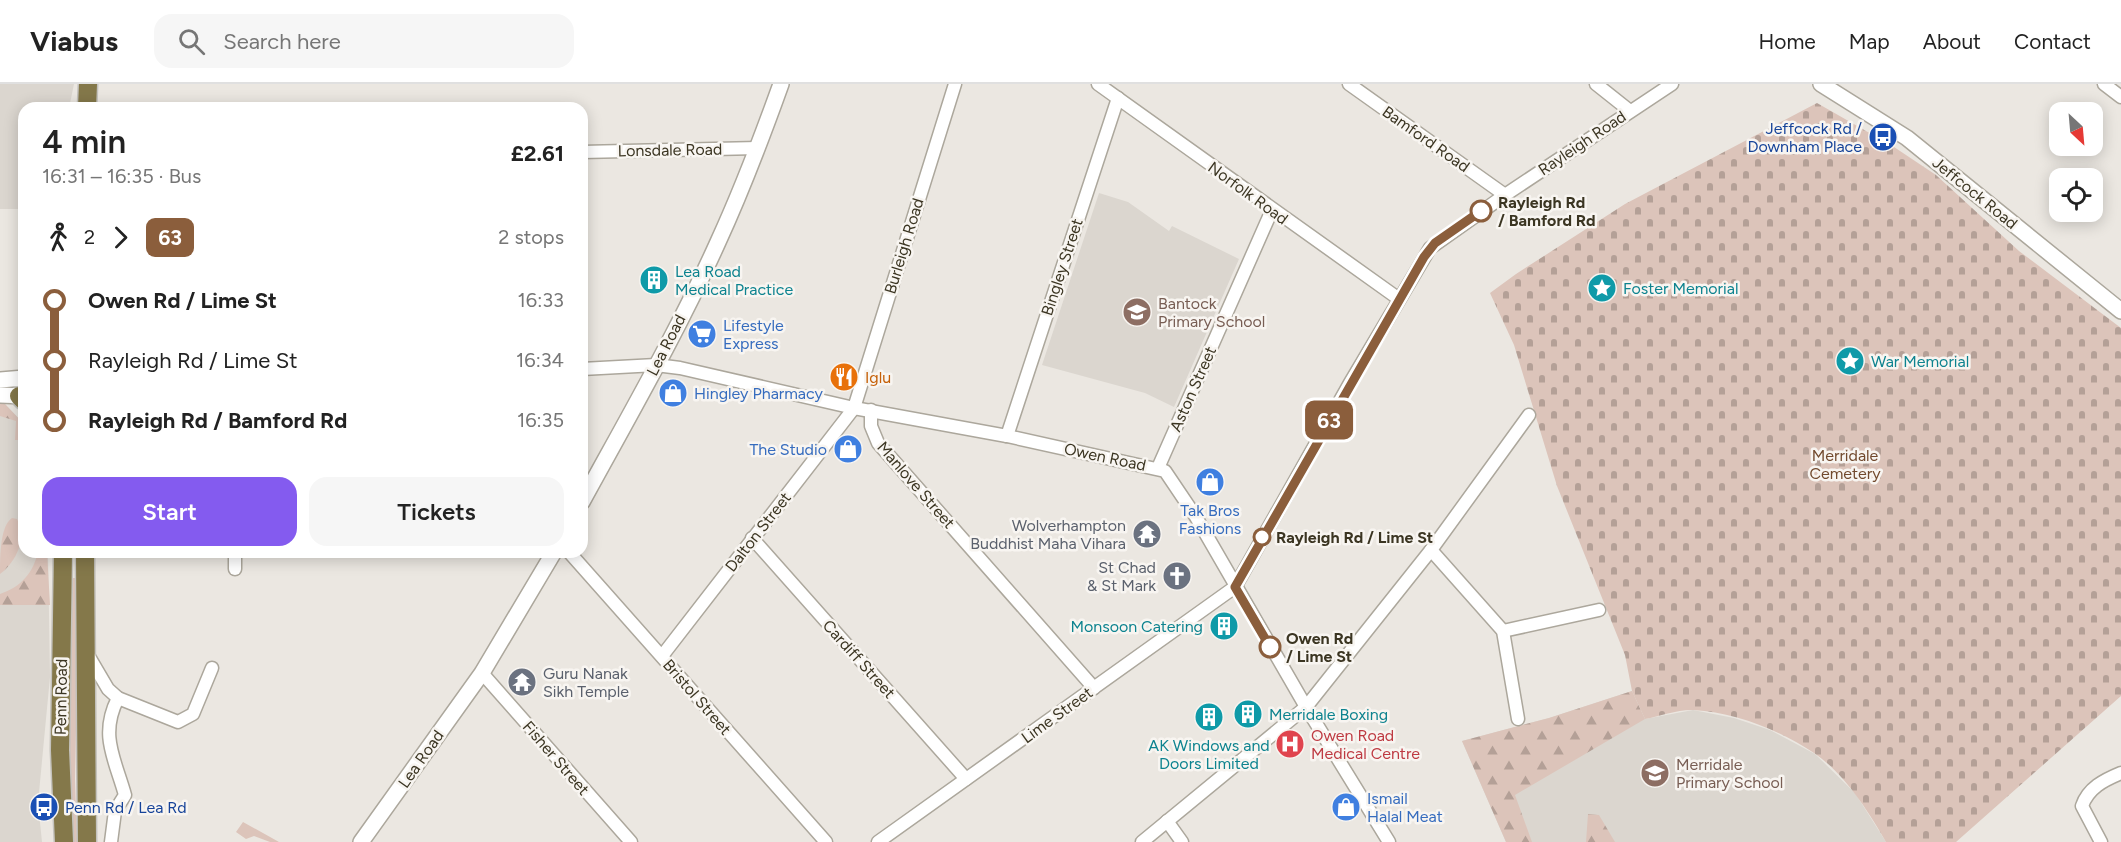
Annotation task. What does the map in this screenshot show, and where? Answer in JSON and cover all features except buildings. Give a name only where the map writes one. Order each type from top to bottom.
[{"type":"highway","points":[[81,102],[88,85]]},
{"type":"highway","points":[[87,102],[88,85]]},
{"type":"highway","name":"Penn Road","points":[[63,558],[60,750],[64,842]]},
{"type":"highway","name":"Penn Road","points":[[85,558],[87,842]]},
{"type":"street","name":"Lea Road","points":[[588,491],[656,366],[718,243],[758,148],[781,84]]},
{"type":"street","name":"Burleigh Road","points":[[854,408],[955,84]]},
{"type":"street","name":"Norfolk Road","points":[[1098,84],[1399,299]]},
{"type":"street","name":"Bamford Road","points":[[1348,84],[1504,195]]},
{"type":"street","points":[[1596,84],[1630,111]]},
{"type":"street","name":"Rayleigh Road","points":[[1235,587],[1430,248],[1504,195],[1672,84]]},
{"type":"street","name":"Jeffcock Road","points":[[1821,84],[1907,138],[2121,311]]},
{"type":"street","points":[[2104,84],[2121,97]]},
{"type":"street","name":"Bingley Street","points":[[1007,436],[1118,98]]},
{"type":"street","name":"Lonsdale Road","points":[[588,152],[758,148]]},
{"type":"street","name":"Aston Street","points":[[1158,468],[1272,210]]},
{"type":"street","name":"Owen Road","points":[[588,369],[656,366],[726,377],[854,408],[1007,436],[1158,468],[1170,476],[1306,707],[1389,842]]},
{"type":"street","points":[[0,380],[18,378]]},
{"type":"street","points":[[0,395],[18,397]]},
{"type":"street","name":"Dalton Street","points":[[662,656],[854,408]]},
{"type":"street","name":"Manlove Street","points":[[871,410],[871,426],[878,442],[1094,688]]},
{"type":"street","points":[[1142,842],[1306,707],[1431,550],[1529,415]]},
{"type":"street","name":"Cardiff Street","points":[[752,538],[966,779]]},
{"type":"street","points":[[1431,550],[1503,631],[1518,719]]},
{"type":"street","points":[[235,569],[236,558]]},
{"type":"street","name":"Lea Road","points":[[366,840],[482,674],[550,558]]},
{"type":"street","name":"Bristol Street","points":[[574,558],[826,842]]},
{"type":"street","name":"Lime Street","points":[[878,842],[1235,587]]},
{"type":"street","points":[[1503,631],[1599,610]]},
{"type":"street","points":[[87,654],[108,689],[118,698],[178,722],[193,714],[212,668]]},
{"type":"street","name":"Fisher Street","points":[[482,674],[631,842]]},
{"type":"street","points":[[111,842],[115,811],[125,795],[109,745],[111,719],[118,698]]},
{"type":"street","points":[[2101,842],[2082,806],[2085,796],[2096,786],[2121,773]]},
{"type":"street","points":[[1167,821],[1182,842]]},
{"type":"shaded area","points":[[0,84],[74,84],[70,102],[18,102],[18,209],[0,209]]},
{"type":"shaded area","name":"Bantock Primary School","points":[[1099,193],[1128,202],[1169,231],[1172,226],[1239,259],[1174,407],[1145,393],[1042,365]]},
{"type":"shaded area","points":[[0,403],[4,403],[18,418],[18,558],[48,558],[50,677],[38,803],[42,842],[0,842]]},
{"type":"shaded area","name":"Merridale Primary School","points":[[1632,691],[1645,719],[1693,710],[1734,718],[1770,730],[1815,754],[1855,793],[1886,842],[1506,842],[1462,741],[1549,718]]},
{"type":"green space","name":"Merridale Cemetery","points":[[1817,103],[1894,147],[1936,175],[2019,251],[2121,328],[2121,696],[1956,842],[1886,842],[1872,818],[1836,771],[1814,753],[1773,730],[1725,714],[1694,710],[1645,719],[1632,691],[1625,655],[1557,486],[1514,345],[1490,293],[1625,204]]},
{"type":"green space","points":[[0,403],[4,403],[18,418],[18,440],[15,440],[16,421],[0,416]]},
{"type":"green space","points":[[12,518],[18,521],[18,551],[11,563],[0,574],[3,534]]},
{"type":"green space","points":[[36,558],[47,558],[50,605],[0,605],[0,594],[20,583],[33,566]]},
{"type":"green space","points":[[73,578],[79,578],[75,779],[77,842],[72,842],[69,739]]},
{"type":"green space","points":[[1632,691],[1645,719],[1515,795],[1532,842],[1506,842],[1462,741],[1549,718]]},
{"type":"green space","points":[[1588,814],[1599,815],[1615,842],[1586,842]]},
{"type":"green space","points":[[243,822],[279,842],[270,842],[254,836],[246,839],[236,832]]},
{"type":"bus line","name":"63","points":[[1270,647],[1235,587],[1424,257],[1430,248],[1446,234],[1481,211]]},
{"type":"place","name":"Jeffcock Rd / Downham Place","points":[[1883,137]]},
{"type":"place","name":"Rayleigh Rd / Bamford Rd","points":[[1481,211]]},
{"type":"place","name":"Lea Road Medical Practice","points":[[654,280]]},
{"type":"place","name":"Foster Memorial","points":[[1602,288]]},
{"type":"place","name":"Bantock Primary School","points":[[1137,312]]},
{"type":"place","name":"Lifestyle Express","points":[[702,334]]},
{"type":"place","name":"War Memorial","points":[[1850,361]]},
{"type":"place","name":"Iglu","points":[[844,377]]},
{"type":"place","name":"Hingley Pharmacy","points":[[673,393]]},
{"type":"place","name":"The Studio","points":[[848,449]]},
{"type":"place","name":"Tak Bros Fashions","points":[[1210,482]]},
{"type":"place","name":"Wolverhampton Buddhist Maha Vihara","points":[[1147,534]]},
{"type":"place","name":"Rayleigh Rd / Lime St","points":[[1262,537]]},
{"type":"place","name":"St Chad & St Mark","points":[[1177,576]]},
{"type":"place","name":"Monsoon Catering","points":[[1224,626]]},
{"type":"place","name":"Owen Rd / Lime St","points":[[1270,647]]},
{"type":"place","name":"Guru Nanak Sikh Temple","points":[[522,682]]},
{"type":"place","name":"Merridale Boxing","points":[[1248,714]]},
{"type":"place","name":"AK Windows and Doors Limited","points":[[1209,717]]},
{"type":"place","name":"Owen Road Medical Centre","points":[[1290,744]]},
{"type":"place","name":"Merridale Primary School","points":[[1655,773]]},
{"type":"place","name":"Penn Rd / Lea Rd","points":[[44,807]]},
{"type":"place","name":"Ismail Halal Meat","points":[[1346,807]]}]
